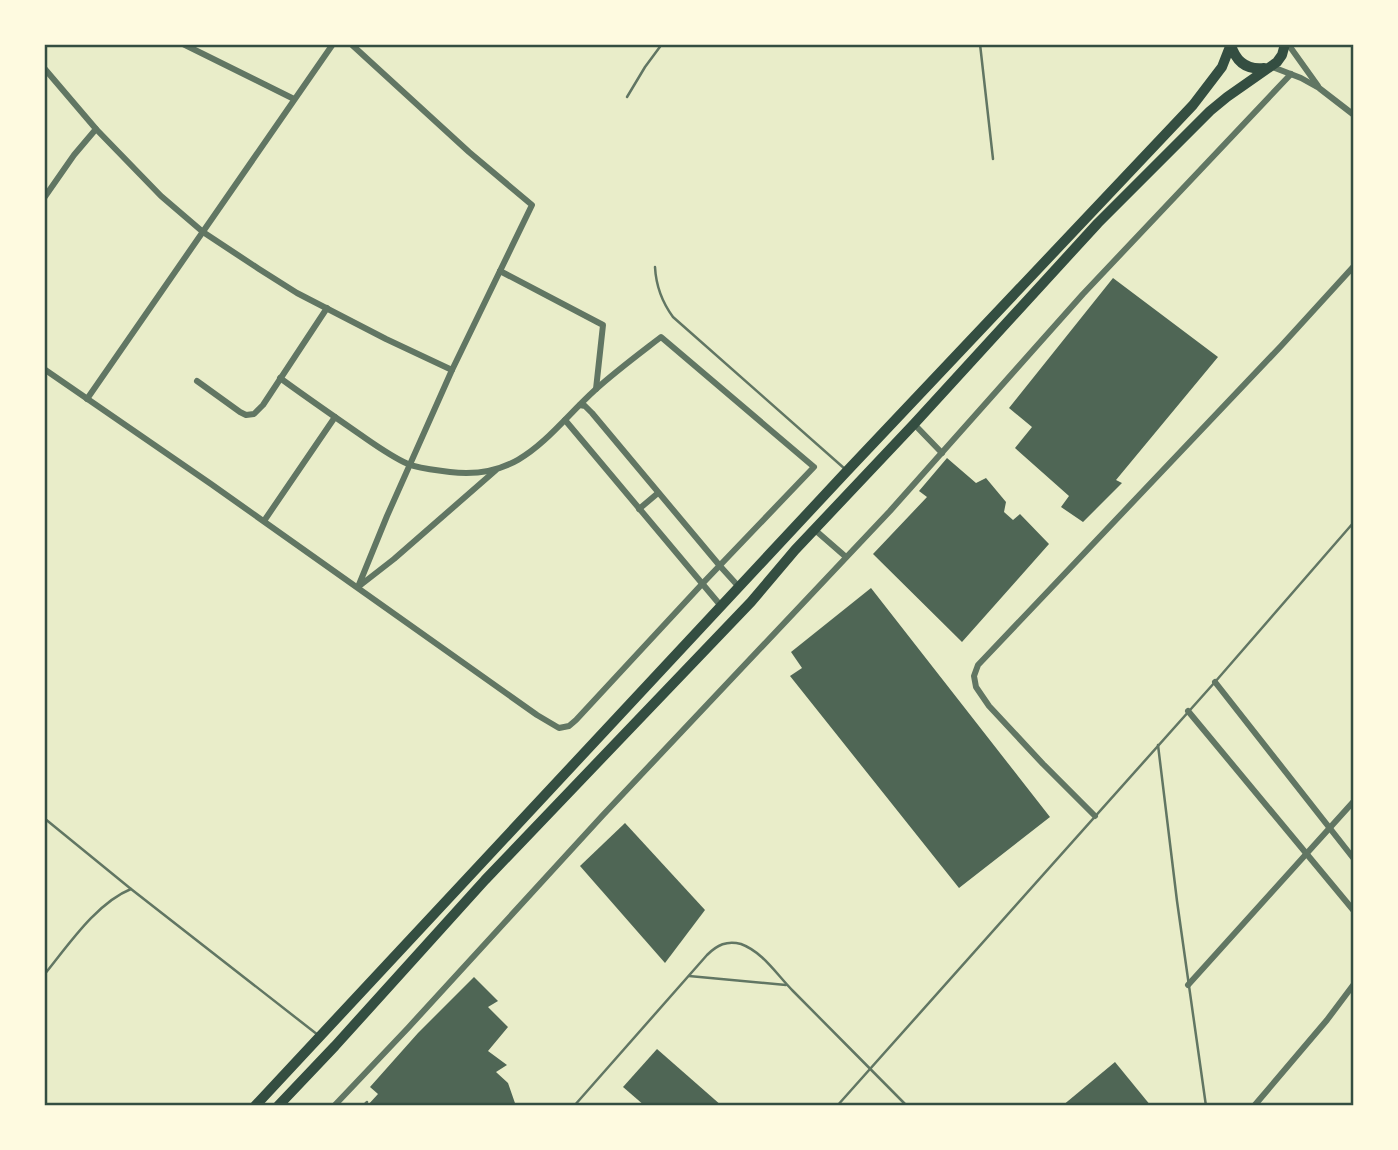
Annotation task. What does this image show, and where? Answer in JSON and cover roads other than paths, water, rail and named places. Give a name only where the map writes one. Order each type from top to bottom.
[{"type":"highway","points":[[278,1106],[485,880],[743,610],[1108,214],[1210,111],[1282,55],[1286,44]]},
{"type":"highway","points":[[1231,45],[1240,62],[1248,67],[1268,67]]},
{"type":"highway","points":[[256,1106],[1193,104],[1222,67],[1231,45]]},
{"type":"street","points":[[183,44],[294,99]]},
{"type":"street","points":[[87,399],[334,44]]},
{"type":"street","points":[[351,44],[469,152],[532,205],[453,370],[358,587]]},
{"type":"street","points":[[1286,44],[1319,88]]},
{"type":"street","points":[[1268,67],[1292,74],[1319,88],[1354,115]]},
{"type":"street","points":[[44,68],[96,129],[161,196],[203,232],[297,293],[386,340],[453,370]]},
{"type":"street","points":[[334,1106],[942,453],[1083,294],[1292,74]]},
{"type":"street","points":[[44,86],[51,77]]},
{"type":"street","points":[[44,198],[96,129]]},
{"type":"street","points":[[1095,816],[1043,764],[981,695],[976,687],[975,671],[1354,266]]},
{"type":"street","points":[[500,271],[603,325],[596,389]]},
{"type":"street","points":[[197,381],[240,412],[249,415],[257,412],[327,308]]},
{"type":"street","points":[[44,369],[537,715],[562,728],[576,720],[814,467],[661,337],[596,389],[537,447],[496,470],[462,474],[410,465],[335,418],[280,378]]},
{"type":"street","points":[[580,405],[584,405],[592,413],[739,587]]},
{"type":"street","points":[[264,521],[335,418]]},
{"type":"street","points":[[565,420],[721,606]]},
{"type":"street","points":[[915,424],[942,453]]},
{"type":"street","points":[[358,587],[496,470]]},
{"type":"street","points":[[639,509],[658,493]]},
{"type":"street","points":[[815,530],[846,557]]},
{"type":"street","points":[[1215,682],[1354,859]]},
{"type":"street","points":[[1188,711],[1354,911]]},
{"type":"street","points":[[1188,985],[1354,801]]},
{"type":"street","points":[[1254,1106],[1354,984]]},
{"type":"lane","points":[[627,97],[662,44]]},
{"type":"lane","points":[[980,44],[993,159]]},
{"type":"lane","points":[[654,267],[657,285],[673,317],[848,471]]},
{"type":"lane","points":[[837,1106],[1354,522]]},
{"type":"lane","points":[[1158,745],[1206,1106]]},
{"type":"lane","points":[[44,818],[320,1037]]},
{"type":"lane","points":[[44,975],[97,914],[115,897],[131,889]]},
{"type":"lane","points":[[574,1106],[713,950],[729,942],[742,944],[764,959],[786,985],[907,1106]]},
{"type":"lane","points":[[689,976],[786,985]]},
{"type":"lane","points":[[363,1106],[367,1101]]}]
